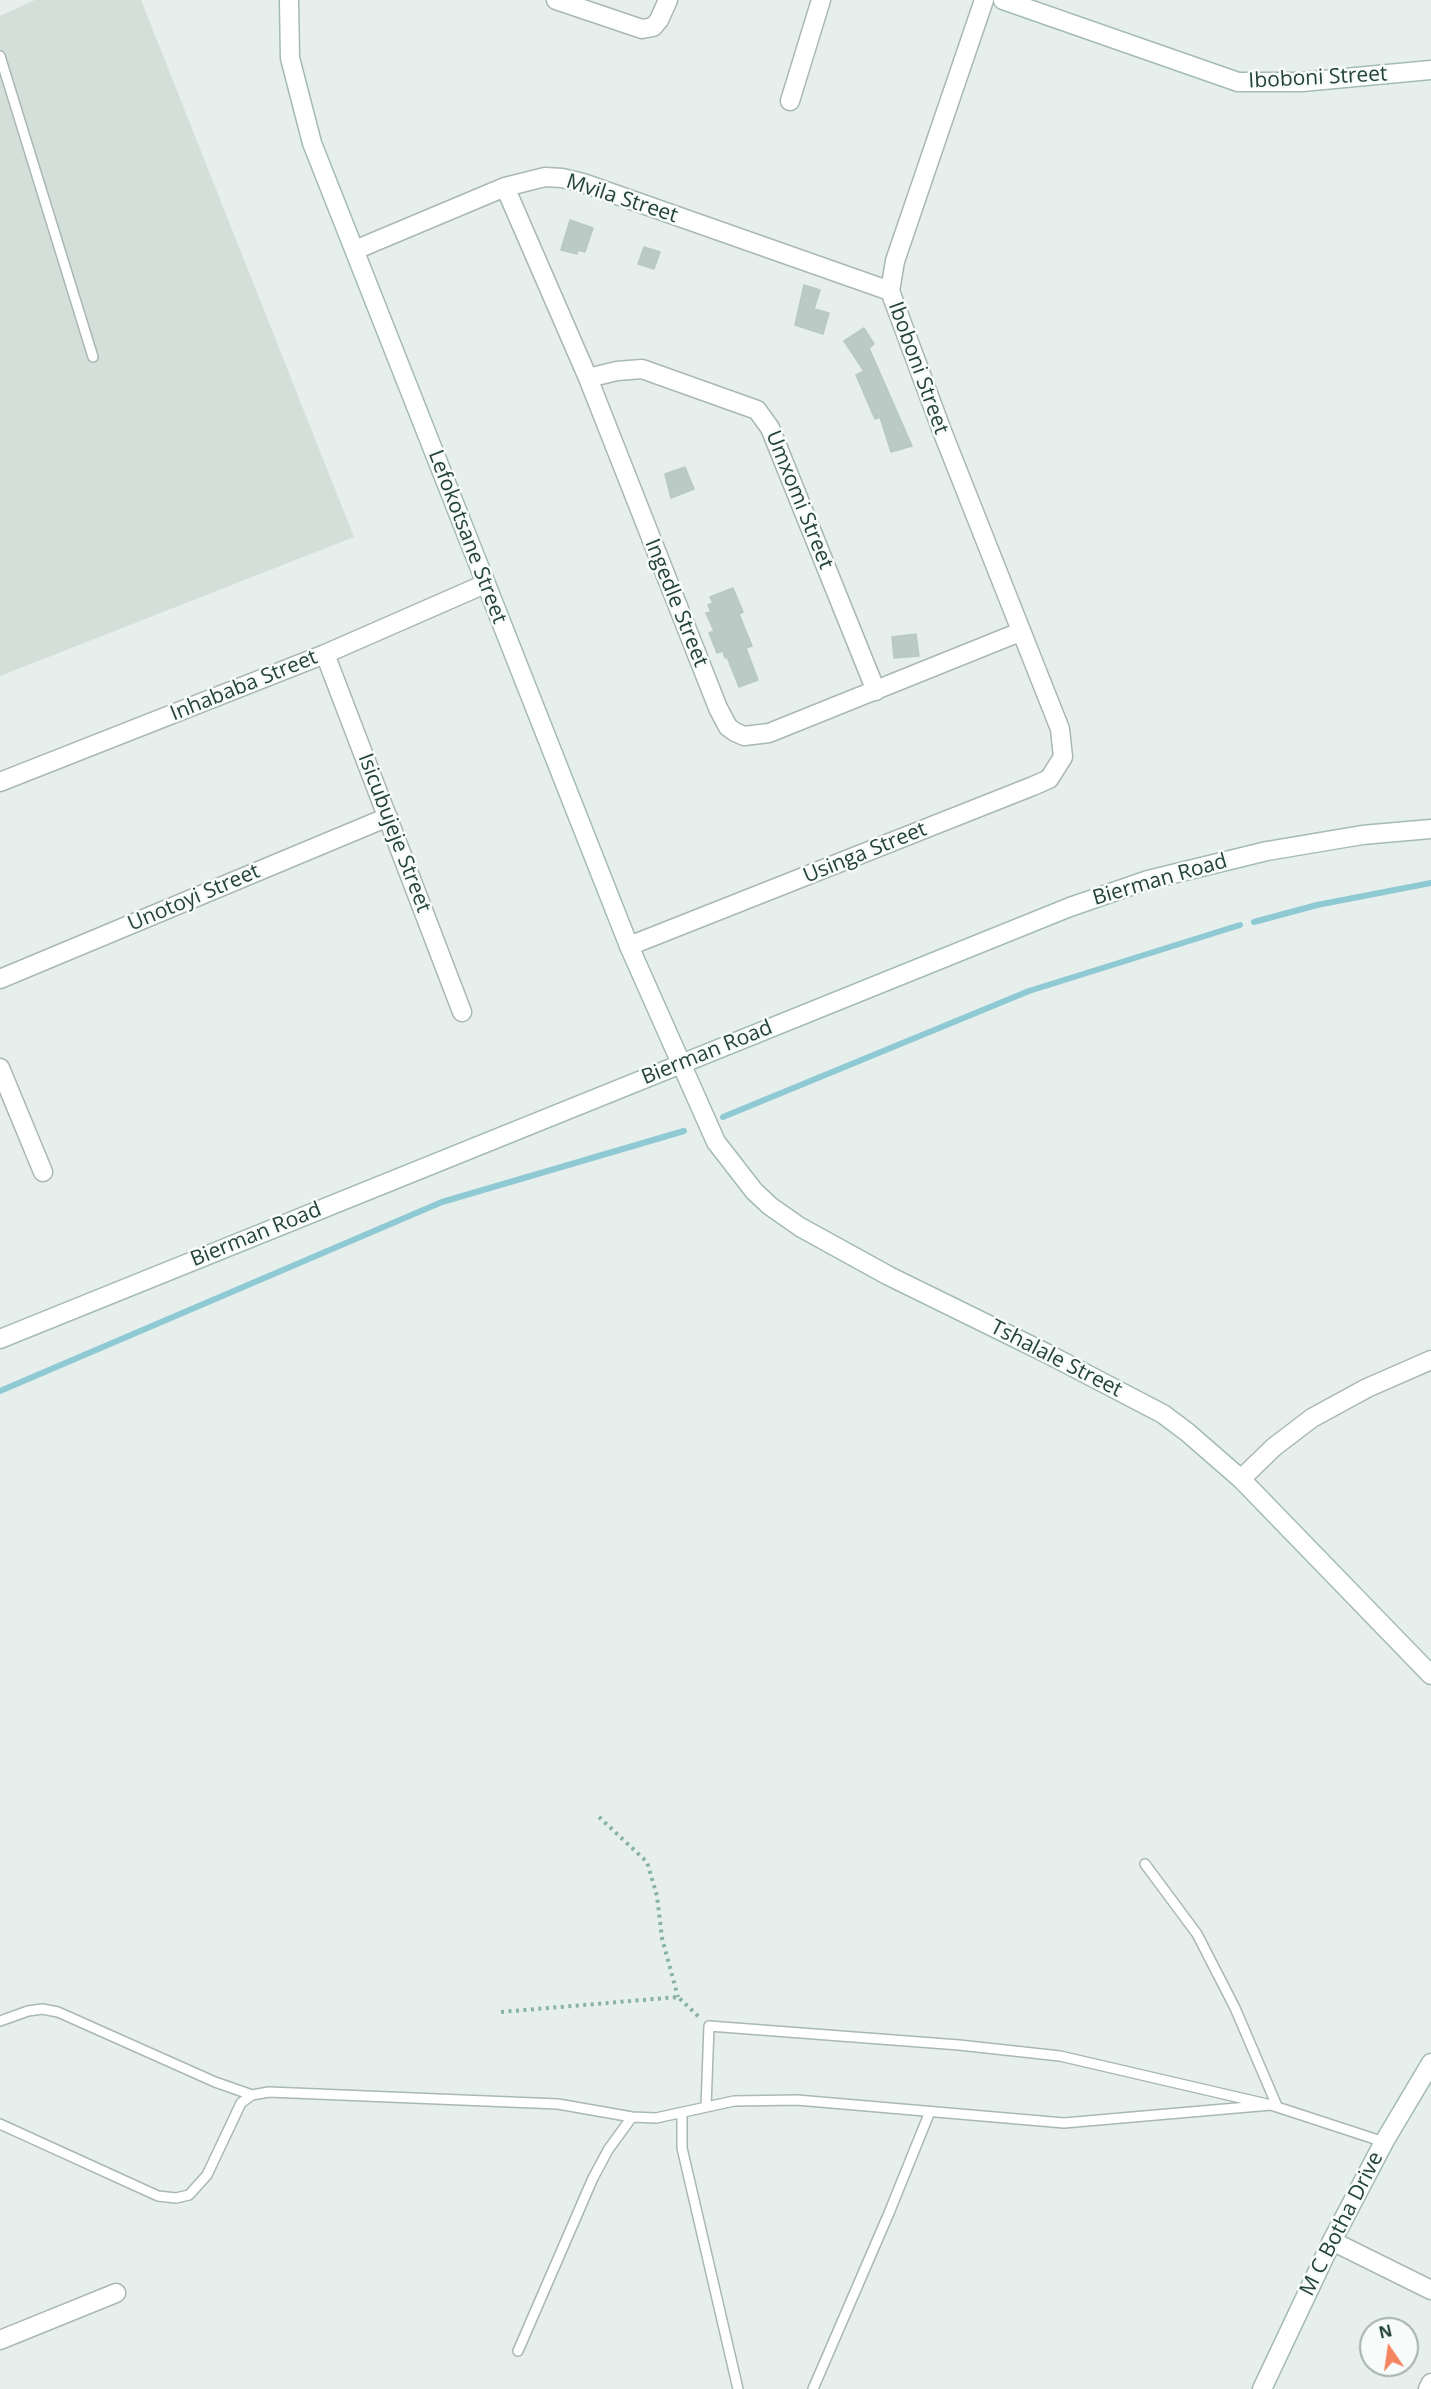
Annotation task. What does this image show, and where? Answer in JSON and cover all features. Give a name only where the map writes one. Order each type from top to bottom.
[{"type":"street","name":"Lefokotsane Street","points":[[289,0],[290,58],[312,143],[629,946],[678,1060]]},
{"type":"street","points":[[556,0],[642,29],[653,27],[660,20],[668,0]]},
{"type":"street","points":[[790,100],[821,0]]},
{"type":"street","name":"Iboboni Street","points":[[984,0],[895,261],[890,291],[1020,632],[1060,729]]},
{"type":"street","name":"Iboboni Street","points":[[1003,0],[1238,82],[1302,82],[1431,70]]},
{"type":"street","name":"Mvila Street","points":[[355,250],[506,187],[545,177],[583,183],[890,291]]},
{"type":"street","name":"Ingedle Street","points":[[506,187],[588,378],[718,708],[728,727],[744,735],[768,733],[1020,632]]},
{"type":"street","name":"Umxomi Street","points":[[588,378],[617,371],[642,369],[757,410],[770,428],[876,691]]},
{"type":"street","name":"Inhababa Street","points":[[0,782],[325,654],[485,584]]},
{"type":"street","name":"Isicubujeje Street","points":[[325,654],[462,1012]]},
{"type":"street","name":"Usinga Street","points":[[629,946],[1048,779],[1063,758],[1060,729]]},
{"type":"street","name":"Unotoyi Street","points":[[0,979],[388,817]]},
{"type":"street","name":"Bierman Road","points":[[0,1339],[678,1060],[1047,903],[1144,869],[1264,840],[1360,824],[1431,819]]},
{"type":"street","name":"Bierman Road","points":[[0,1325],[1070,907],[1148,880],[1267,851],[1362,835],[1431,829]]},
{"type":"street","name":"Tshalale Street","points":[[678,1060],[716,1142],[735,1170],[770,1206],[843,1252],[1048,1354],[1162,1414],[1187,1431],[1241,1479],[1431,1675]]},
{"type":"street","points":[[0,1068],[43,1172]]},
{"type":"street","points":[[1241,1479],[1274,1447],[1312,1418],[1367,1388],[1431,1360]]},
{"type":"street","name":"M C Botha Drive","points":[[1262,2389],[1332,2241],[1384,2142],[1431,2063]]},
{"type":"street","points":[[1332,2241],[1431,2290]]},
{"type":"street","points":[[0,2340],[116,2294]]},
{"type":"street","points":[[1428,2389],[1431,2383]]},
{"type":"lane","points":[[0,56],[93,357]]},
{"type":"lane","points":[[1145,1864],[1197,1934],[1235,2008],[1274,2106]]},
{"type":"lane","points":[[0,2021],[28,2011],[42,2009],[58,2012],[215,2082],[252,2095]]},
{"type":"lane","points":[[706,2107],[709,2026],[958,2045],[1060,2056],[1274,2106],[1384,2142]]},
{"type":"lane","points":[[0,2124],[158,2196],[176,2198],[189,2195],[207,2175],[241,2103],[252,2095],[269,2092],[558,2104],[632,2117],[656,2118],[734,2101],[797,2100],[929,2114],[1064,2123],[1274,2106]]},
{"type":"lane","points":[[682,2113],[682,2148],[738,2389]]},
{"type":"lane","points":[[813,2389],[929,2114]]},
{"type":"lane","points":[[518,2351],[593,2178],[608,2150],[632,2117]]},
{"type":"path","points":[[599,1817],[646,1862],[657,1896],[662,1938],[678,1997],[709,2026]]},
{"type":"path","points":[[501,2012],[678,1997]]},
{"type":"shaded area","points":[[35,0],[141,0],[354,537],[0,676],[0,16]]},
{"type":"building","points":[[570,220],[593,228],[585,252],[578,250],[577,254],[561,250]]},
{"type":"building","points":[[644,247],[660,252],[654,269],[638,264]]},
{"type":"building","points":[[804,285],[820,290],[814,309],[829,313],[823,334],[795,325]]},
{"type":"building","points":[[864,328],[874,344],[869,348],[912,446],[891,452],[880,417],[875,419],[856,375],[864,371],[844,341]]},
{"type":"building","points":[[685,467],[694,489],[671,498],[665,474]]},
{"type":"building","points":[[733,588],[743,612],[739,614],[752,646],[746,648],[758,680],[739,687],[727,657],[725,658],[723,651],[717,653],[709,633],[714,631],[706,613],[711,612],[708,605],[713,603],[710,597]]},
{"type":"building","points":[[916,634],[919,656],[894,658],[892,637]]},
{"type":"waterway","points":[[1254,922],[1317,905],[1431,883]]},
{"type":"waterway","points":[[723,1117],[1029,991],[1240,925]]},
{"type":"waterway","points":[[0,1391],[442,1202],[684,1131]]}]
